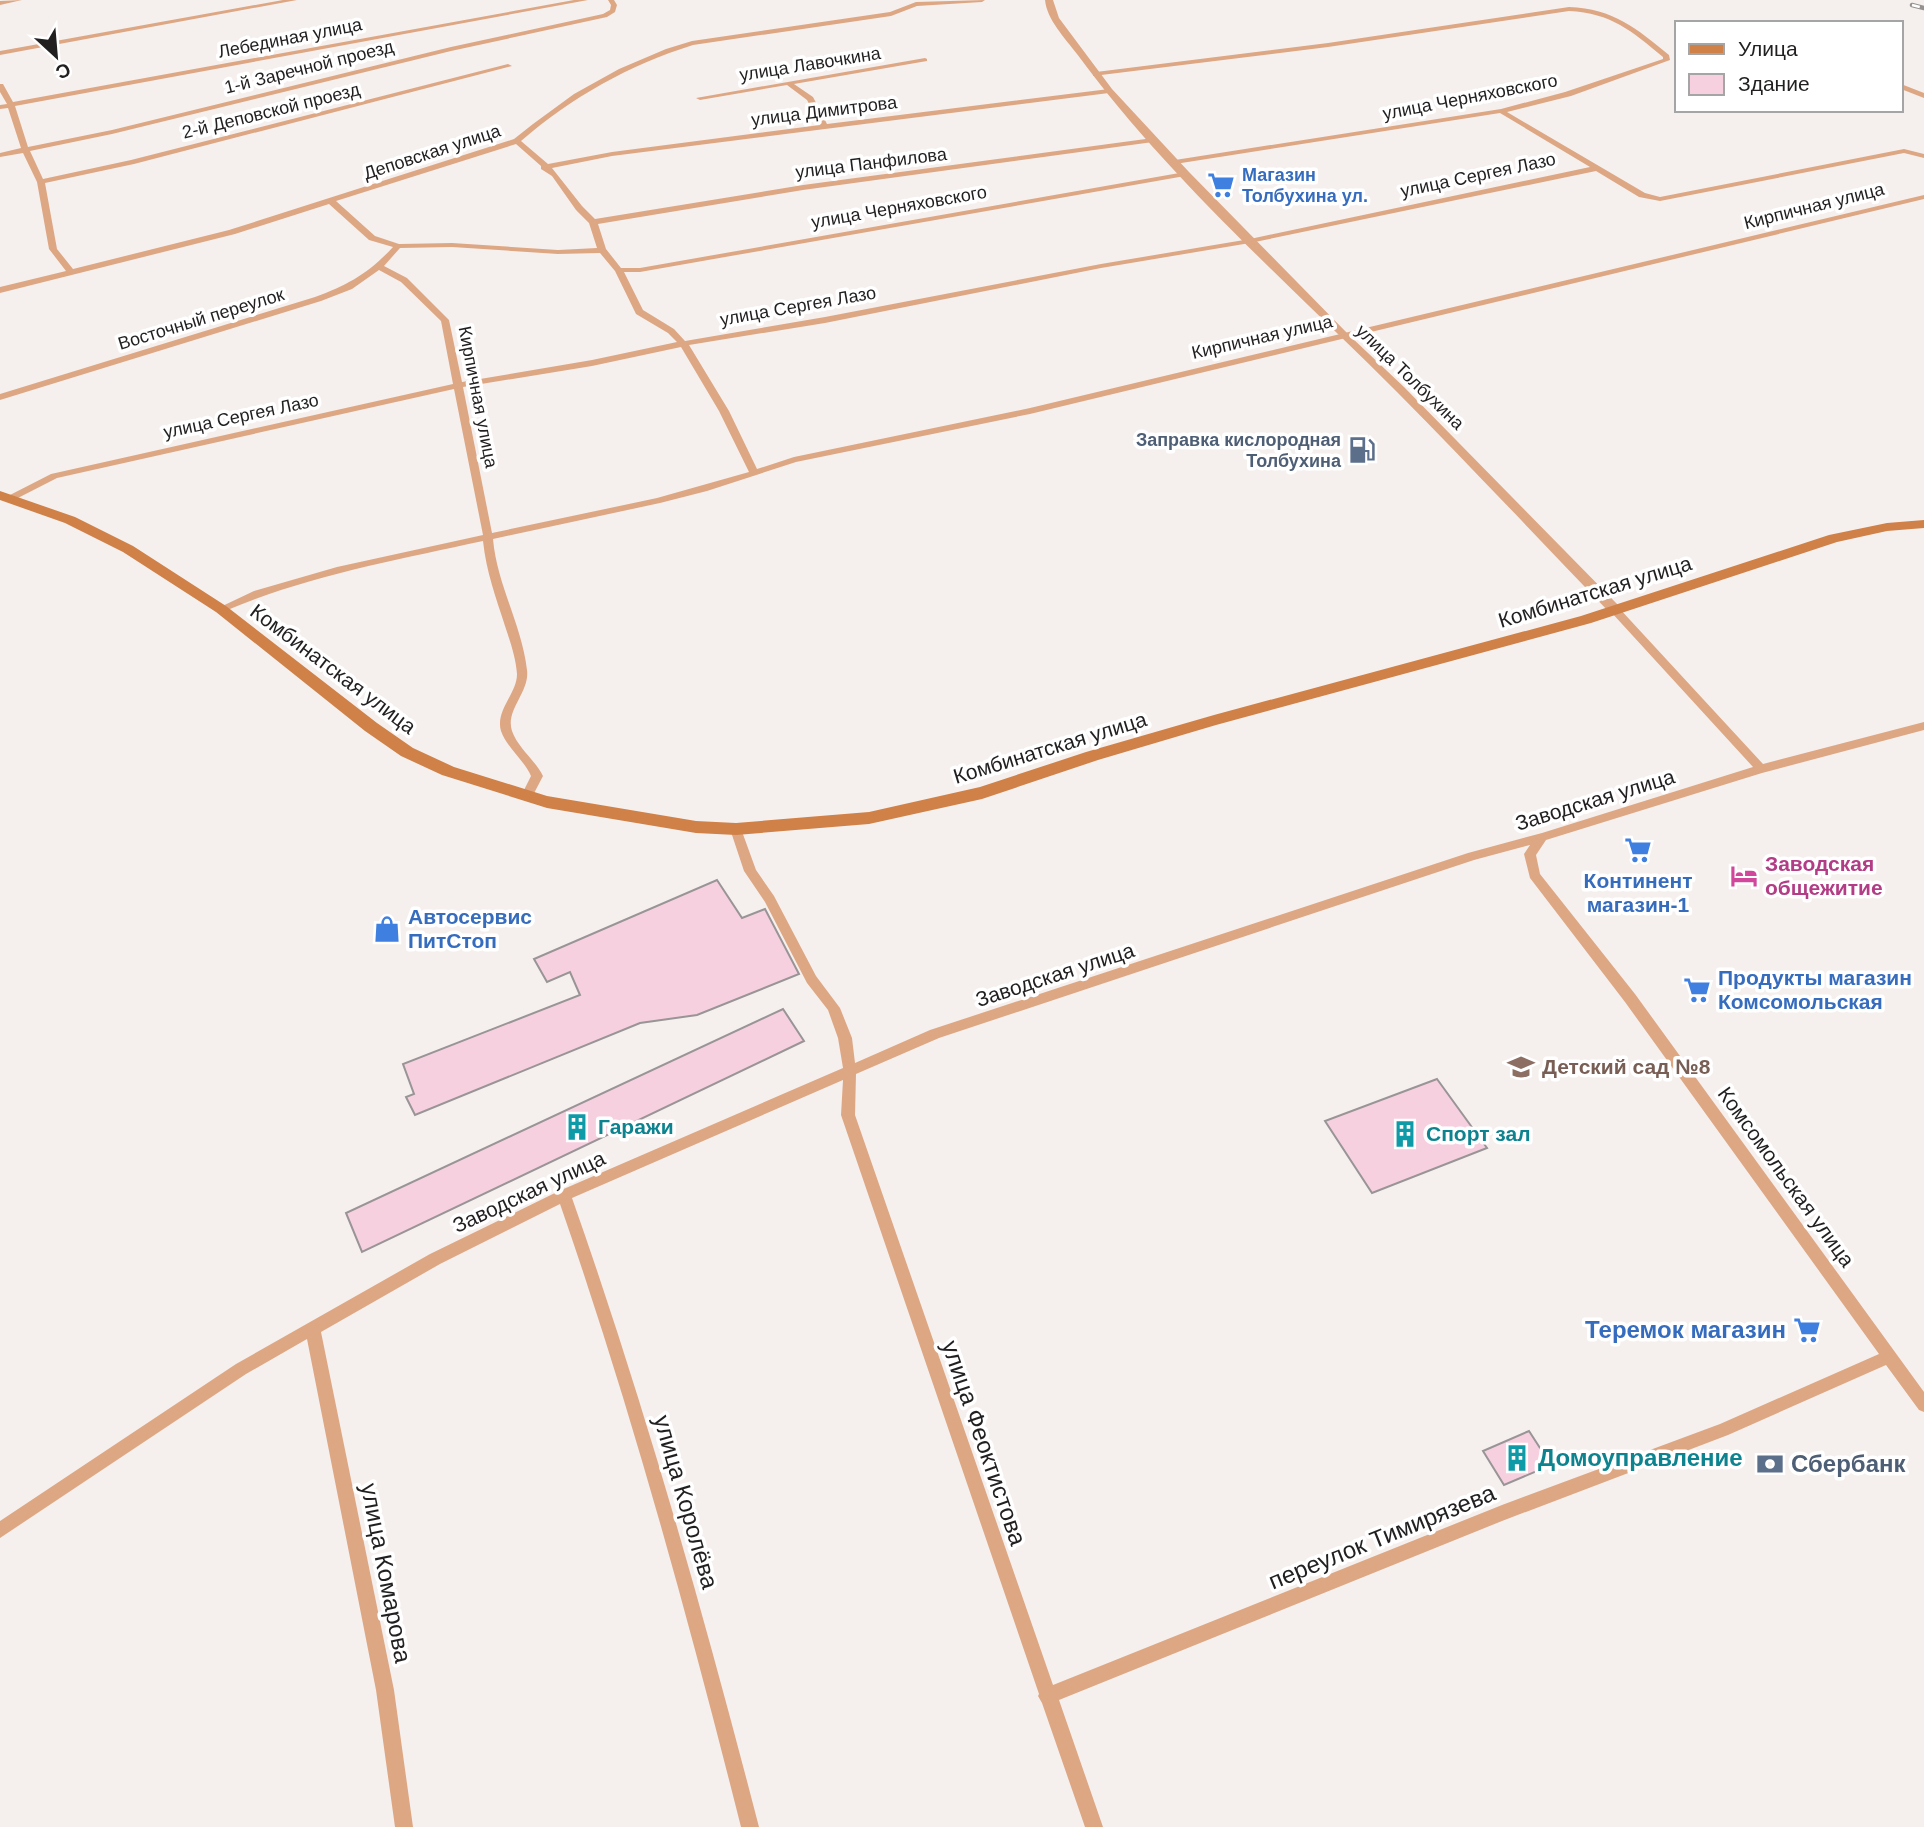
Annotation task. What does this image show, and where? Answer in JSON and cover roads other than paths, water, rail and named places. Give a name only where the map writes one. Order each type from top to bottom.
[{"type":"main road","name":"Комбинатская улица","points":[[5,497],[70,520],[128,549],[221,609],[371,727],[407,752],[448,771],[527,796],[696,827],[736,829],[869,818],[936,805],[1202,723],[1586,620],[1834,538],[1886,527],[1924,524]]},
{"type":"street","points":[[0,3],[19,0]]},
{"type":"street","points":[[0,53],[294,0]]},
{"type":"street","name":"Лебединая улица","points":[[0,107],[585,0]]},
{"type":"street","name":"1-й Заречной проезд","points":[[0,155],[112,132],[451,49],[605,16],[613,11],[611,0]]},
{"type":"street","points":[[905,0],[916,4]]},
{"type":"street","name":"Деповская улица","points":[[0,290],[232,232],[517,141],[538,121],[575,98],[643,59],[670,49],[692,43],[835,20],[891,14],[916,4],[982,0]]},
{"type":"street","name":"улица Толбухина","points":[[1046,1],[1055,18],[1109,91],[1153,140],[1345,337],[1410,398],[1615,610],[1761,769]]},
{"type":"street","name":"улица Черняховского","points":[[1096,74],[1328,45],[1381,35],[1585,8],[1618,18],[1667,56],[1666,60],[1568,94],[1501,111],[1175,162]]},
{"type":"street","name":"улица Лавочкина","points":[[700,98],[790,85],[925,60]]},
{"type":"street","name":"2-й Деповской проезд","points":[[41,182],[131,162],[508,66]]},
{"type":"street","points":[[790,85],[806,94],[825,127]]},
{"type":"street","points":[[0,86],[11,105],[24,149],[41,182],[53,249],[71,272]]},
{"type":"street","points":[[1903,87],[1924,96]]},
{"type":"street","name":"улица Димитрова","points":[[544,167],[612,154],[1109,91]]},
{"type":"street","name":"улица Сергея Лазо","points":[[1501,111],[1642,195],[1660,200],[1892,153],[1904,152],[1924,156]]},
{"type":"street","name":"улица Панфилова","points":[[593,222],[775,190],[864,181],[1153,140]]},
{"type":"street","points":[[517,141],[565,186],[579,208],[593,222],[602,250],[619,270],[639,312],[671,331],[689,350],[724,411],[753,471]]},
{"type":"street","name":"улица Сергея Лазо","points":[[5,497],[54,476],[459,385],[592,363],[682,344],[1250,241],[1597,168]]},
{"type":"street","name":"улица Черняховского","points":[[619,270],[640,270],[1185,174]]},
{"type":"street","name":"Кирпичная улица","points":[[793,460],[930,433],[1345,337],[1924,197]]},
{"type":"street","points":[[330,200],[372,238],[398,246],[452,245],[558,252],[602,250]]},
{"type":"street","points":[[379,267],[398,246]]},
{"type":"street","name":"Кирпичная улица","points":[[379,267],[404,280],[445,320],[488,537],[490,565],[523,675],[506,718],[507,733],[533,765],[537,776],[527,796]]},
{"type":"street","name":"Восточный переулок","points":[[0,397],[318,299],[349,287],[379,267]]},
{"type":"street","points":[[221,609],[258,593],[341,569],[657,501],[793,460]]},
{"type":"street","name":"Заводская улица","points":[[0,1530],[241,1369],[435,1259],[564,1195],[935,1034],[1472,856],[1761,769],[1924,726]]},
{"type":"street","points":[[736,829],[750,871],[771,899],[811,979],[834,1008],[845,1038],[850,1071]]},
{"type":"street","name":"Комсомольская улица","points":[[1542,837],[1530,854],[1534,875],[1646,1020],[1924,1405]]},
{"type":"street","name":"улица Феоктистова","points":[[850,1071],[848,1115],[1094,1827]]},
{"type":"street","name":"улица Королёва","points":[[564,1195],[606,1311],[697,1619],[750,1827]]},
{"type":"street","name":"улица Комарова","points":[[313,1330],[385,1690],[404,1827]]},
{"type":"street","name":"переулок Тимирязева","points":[[1047,1696],[1502,1513],[1723,1430],[1889,1357]]},
{"type":"railway","points":[[1912,5],[1924,8]]},
{"type":"place","name":"Магазин Толбухина ул.","points":[[1221,185]]},
{"type":"place","name":"Заправка кислородная Толбухина","points":[[1362,450]]},
{"type":"place","name":"Континент магазин-1","points":[[1638,850]]},
{"type":"place","name":"Заводская общежитие","points":[[1744,876]]},
{"type":"place","name":"Автосервис ПитСтоп","points":[[387,929]]},
{"type":"place","name":"Продукты магазин Комсомольская","points":[[1697,990]]},
{"type":"place","name":"Детский сад №8","points":[[1521,1067]]},
{"type":"place","name":"Гаражи","points":[[577,1127]]},
{"type":"place","name":"Спорт зал","points":[[1405,1134]]},
{"type":"place","name":"Теремок магазин","points":[[1807,1330]]},
{"type":"place","name":"Домоуправление","points":[[1517,1458]]},
{"type":"place","name":"Сбербанк","points":[[1770,1464]]}]
